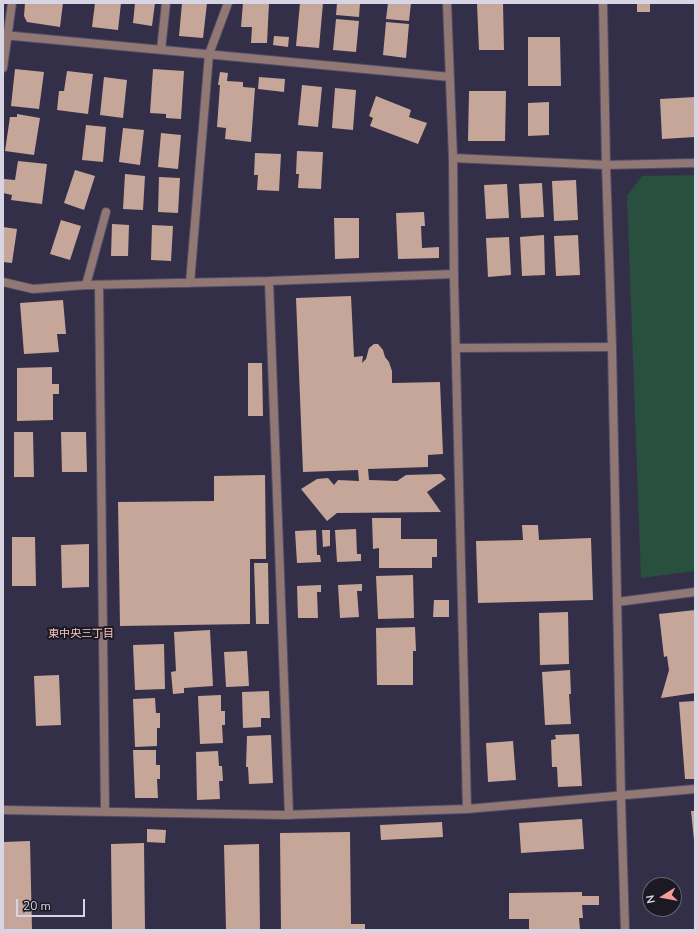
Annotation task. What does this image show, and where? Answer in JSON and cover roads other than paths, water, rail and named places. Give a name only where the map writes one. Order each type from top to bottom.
[{"type":"street","points":[[3,68],[5,35],[12,3]]},
{"type":"street","points":[[161,50],[166,3]]},
{"type":"street","points":[[190,283],[209,54],[228,3]]},
{"type":"street","points":[[447,3],[453,158],[454,274],[467,809]]},
{"type":"street","points":[[603,3],[625,930]]},
{"type":"street","points":[[5,35],[450,76]]},
{"type":"street","points":[[453,158],[606,164],[695,163]]},
{"type":"street","points":[[86,285],[106,212]]},
{"type":"street","points":[[3,282],[33,289],[86,285],[269,281],[454,274]]},
{"type":"street","points":[[269,281],[289,815]]},
{"type":"street","points":[[99,285],[105,811]]},
{"type":"street","points":[[456,348],[612,347]]},
{"type":"street","points":[[617,602],[695,592]]},
{"type":"street","points":[[3,810],[289,815],[467,809],[621,797],[695,789]]},
{"type":"district","name":"東中央三丁目","points":[[81,634]]}]
